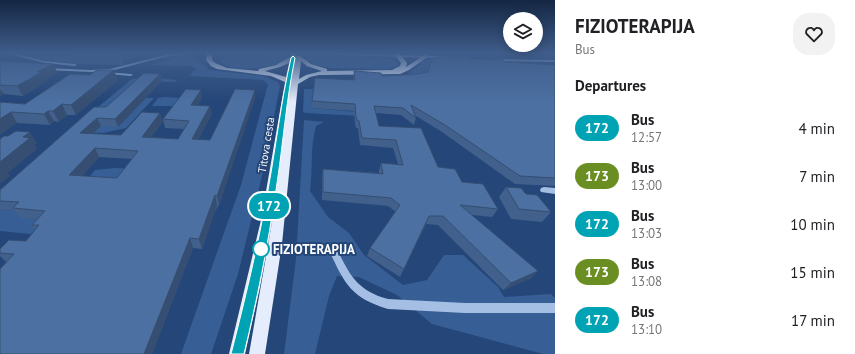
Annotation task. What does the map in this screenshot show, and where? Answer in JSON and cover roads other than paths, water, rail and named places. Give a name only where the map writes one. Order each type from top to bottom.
[{"type":"main road","points":[[232,70],[270,74],[292,82],[319,73],[394,73],[406,70]]},
{"type":"main road","points":[[251,71],[260,70]]},
{"type":"main road","name":"Titova cesta","points":[[237,354],[252,296],[294,70]]},
{"type":"main road","points":[[325,70],[380,71],[394,70]]},
{"type":"main road","name":"Titova cesta","points":[[257,354],[269,293],[285,178],[292,82]]},
{"type":"street","points":[[68,70],[131,75]]},
{"type":"street","points":[[98,71],[108,70]]},
{"type":"street","points":[[544,190],[555,191]]},
{"type":"street","points":[[333,250],[345,274],[357,291],[378,302],[388,304],[465,308],[555,308]]},
{"type":"place","name":"FIZIOTERAPIJA","points":[[261,249]]}]
